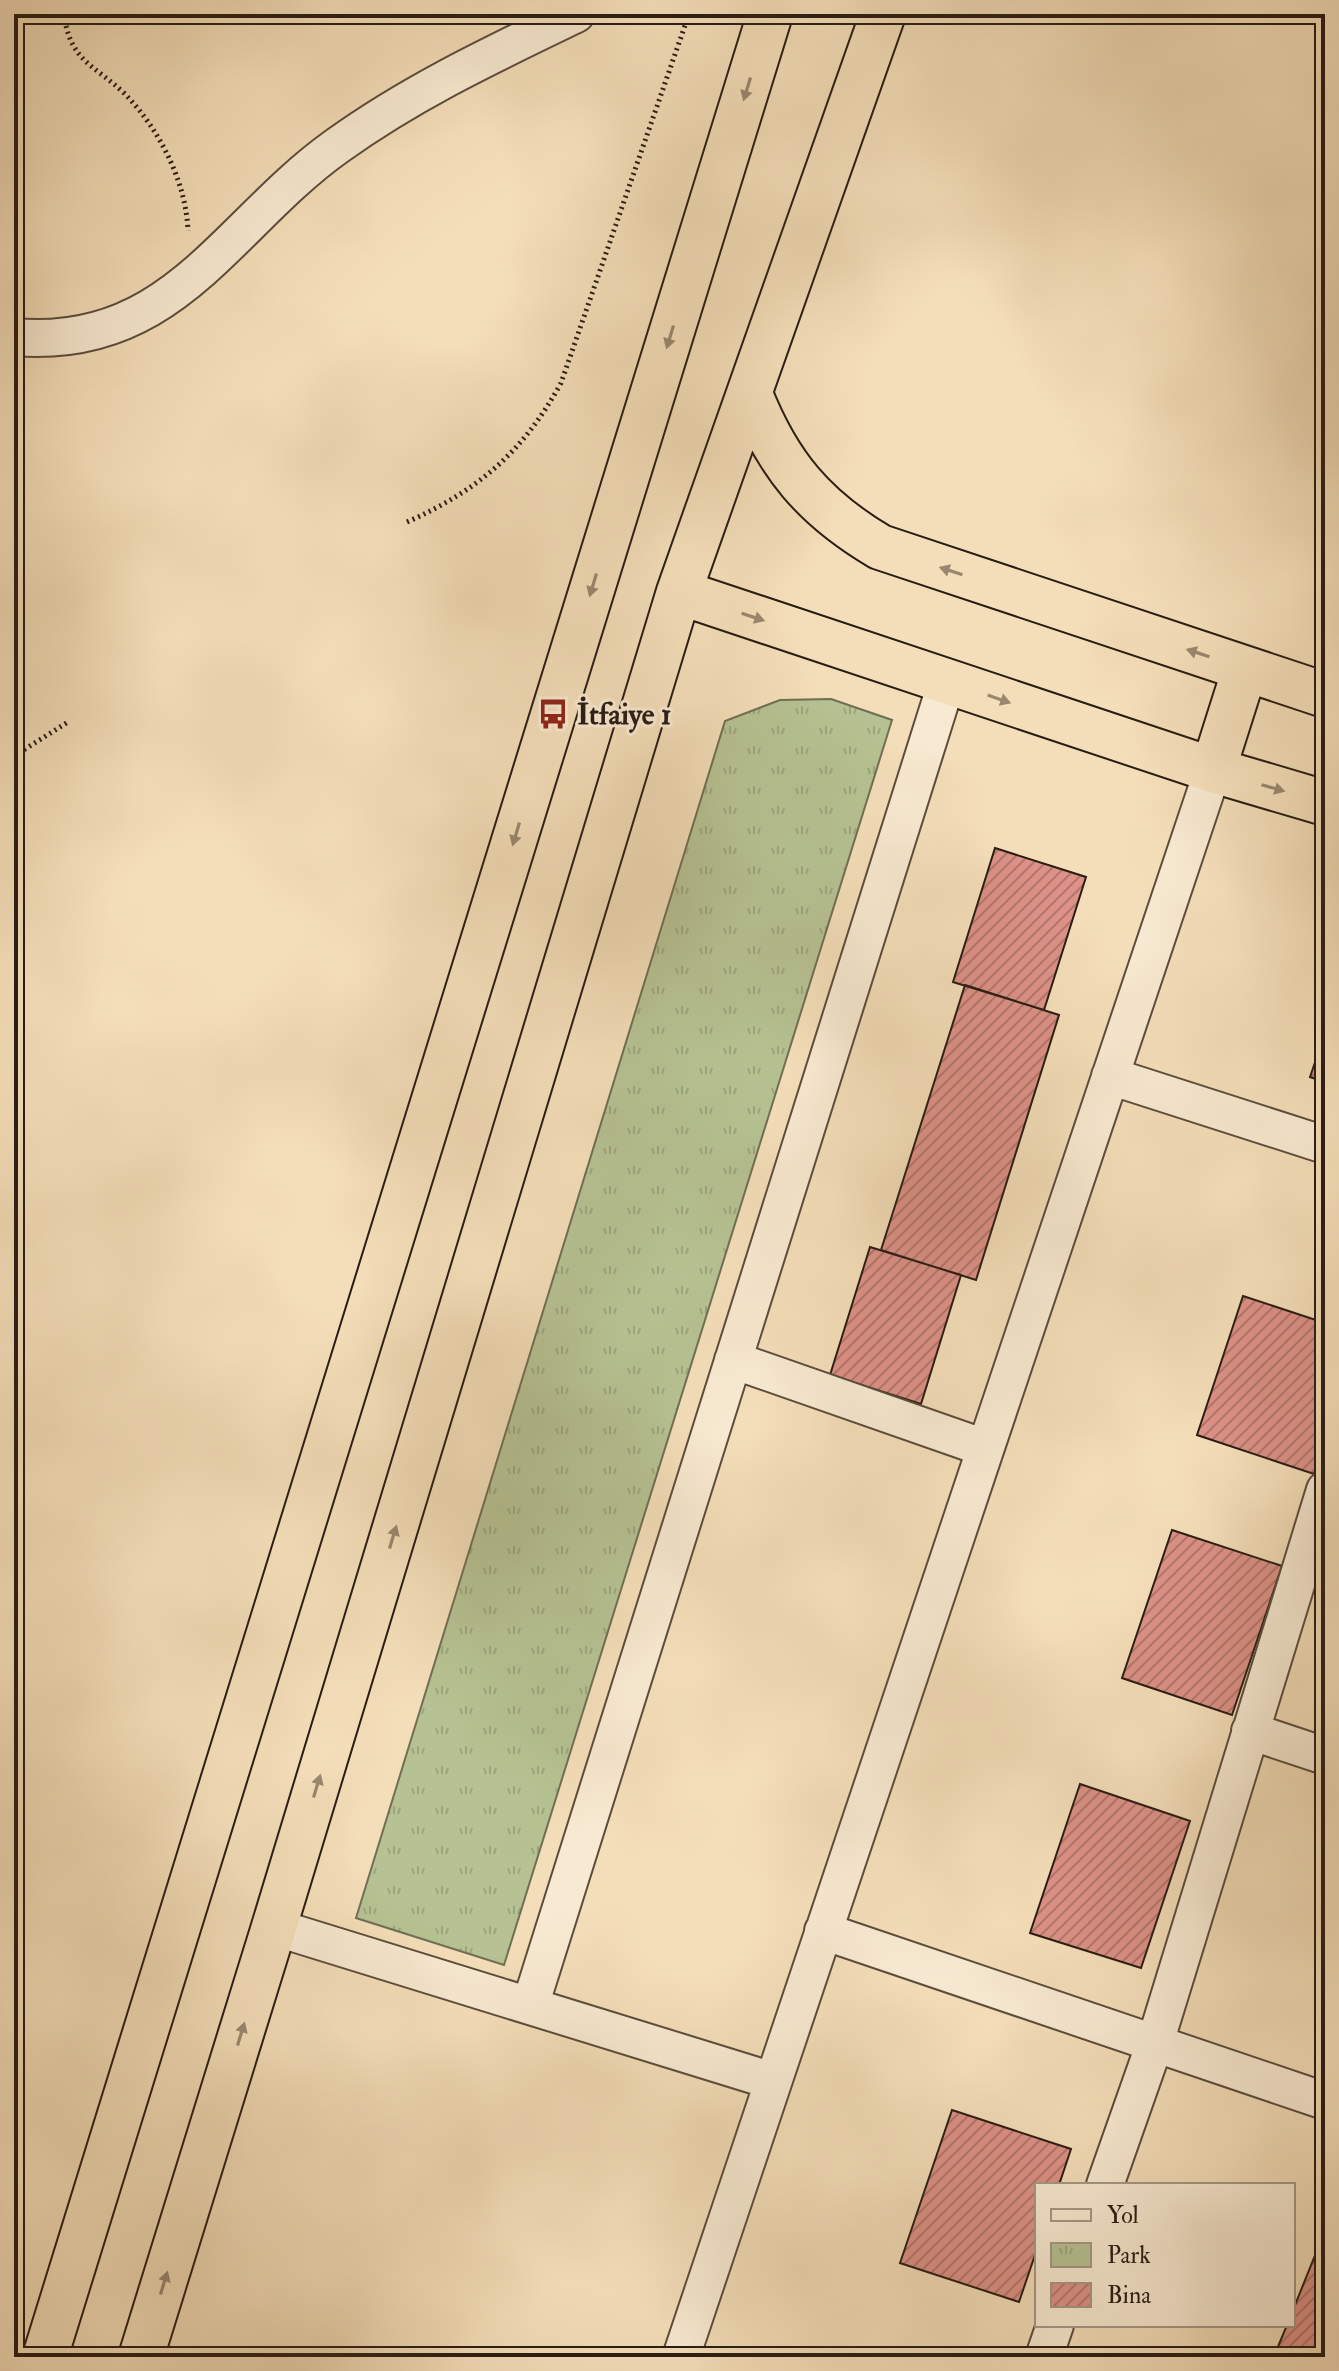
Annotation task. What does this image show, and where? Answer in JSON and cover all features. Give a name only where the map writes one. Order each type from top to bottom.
[{"type":"highway","points":[[45,2357],[770,14]]},
{"type":"highway","points":[[141,2357],[679,592],[883,14]]},
{"type":"highway","points":[[750,394],[774,447],[801,485],[825,509],[880,547],[1325,695]]},
{"type":"highway","points":[[679,592],[1213,770],[1325,803]]},
{"type":"highway","points":[[1213,770],[1245,669]]},
{"type":"street","points":[[14,337],[59,336],[92,331],[138,314],[178,291],[294,180],[384,112],[437,81],[576,14]]},
{"type":"street","points":[[530,2006],[947,681]]},
{"type":"street","points":[[681,2357],[1213,770]]},
{"type":"street","points":[[1110,1076],[1325,1145]]},
{"type":"street","points":[[733,1360],[985,1448]]},
{"type":"street","points":[[1106,2183],[1155,2043],[1325,1490]]},
{"type":"street","points":[[1250,1731],[1325,1756]]},
{"type":"street","points":[[274,1927],[773,2081]]},
{"type":"street","points":[[823,1931],[1325,2101]]},
{"type":"street","points":[[1044,2357],[1054,2327]]},
{"type":"path","points":[[64,14],[72,43],[82,60],[115,86],[144,117],[160,140],[172,166],[188,221],[188,245],[178,291]]},
{"type":"path","points":[[407,522],[442,507],[505,462],[545,411],[561,383],[689,14]]},
{"type":"path","points":[[14,756],[68,722]]},
{"type":"green space","points":[[831,699],[892,720],[504,1965],[356,1918],[725,721],[780,700]]},
{"type":"building","points":[[995,848],[1086,877],[1044,1010],[953,982]]},
{"type":"building","points":[[965,985],[1059,1015],[976,1280],[881,1250]]},
{"type":"building","points":[[1325,1033],[1325,1082],[1310,1077]]},
{"type":"building","points":[[870,1247],[961,1275],[921,1404],[830,1375]]},
{"type":"building","points":[[1243,1296],[1325,1323],[1325,1441],[1314,1474],[1197,1435]]},
{"type":"building","points":[[1172,1530],[1282,1566],[1232,1715],[1122,1678]]},
{"type":"building","points":[[1080,1784],[1190,1821],[1141,1968],[1030,1933]]},
{"type":"building","points":[[952,2110],[1071,2149],[1060,2183],[1035,2183],[1035,2255],[1019,2302],[900,2263]]},
{"type":"building","points":[[1322,2238],[1325,2239],[1325,2357],[1297,2357],[1277,2349],[1286,2327],[1295,2327],[1295,2305]]},
{"type":"place","name":"İtfaiye 1","points":[[553,714]]}]
